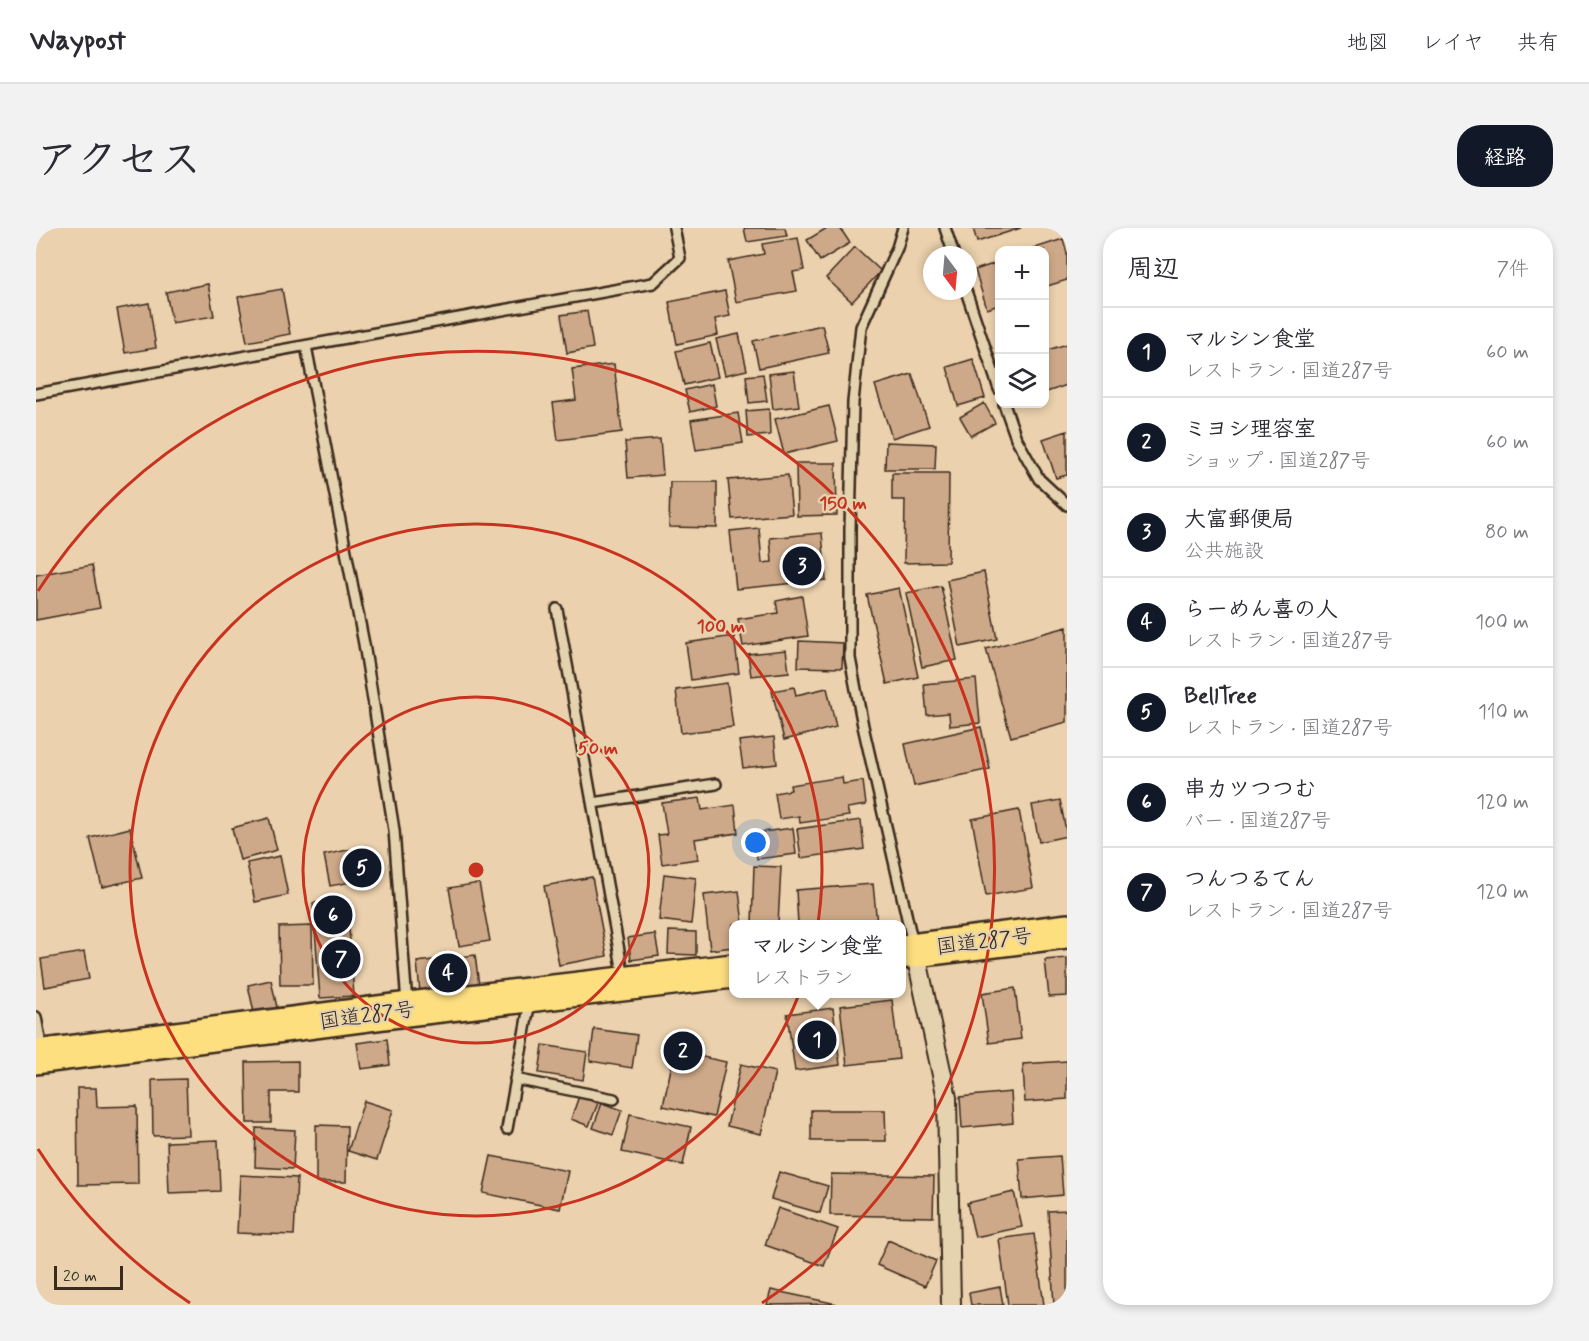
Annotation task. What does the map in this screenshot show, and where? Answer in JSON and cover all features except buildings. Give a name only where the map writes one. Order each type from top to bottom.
[{"type":"highway","name":"国道287号","points":[[908,951],[1067,930]]},
{"type":"highway","name":"国道287号","points":[[39,1057],[408,1009],[729,971]]},
{"type":"street","points":[[908,951],[947,1098],[951,1305]]},
{"type":"lane","points":[[36,394],[653,283],[680,258],[674,228]]},
{"type":"lane","points":[[902,920],[850,658],[850,530],[853,402],[861,327],[897,248],[903,228]]},
{"type":"lane","points":[[945,228],[951,246]]},
{"type":"lane","points":[[969,300],[995,377]]},
{"type":"lane","points":[[306,346],[364,644],[394,830],[408,1009]]},
{"type":"lane","points":[[1005,408],[1016,438],[1039,479],[1067,505]]},
{"type":"lane","points":[[557,609],[625,983]]},
{"type":"lane","points":[[593,803],[716,784]]},
{"type":"lane","points":[[507,1130],[531,996]]},
{"type":"lane","points":[[36,1017],[39,1057]]},
{"type":"lane","points":[[515,1079],[614,1099]]},
{"type":"place","name":"大富郵便局","points":[[802,566]]},
{"type":"place","name":"BellTree","points":[[362,868]]},
{"type":"place","name":"串カツつつむ","points":[[333,915]]},
{"type":"place","name":"つんつるてん","points":[[341,959]]},
{"type":"place","name":"らーめん喜の人","points":[[448,973]]},
{"type":"place","name":"マルシン食堂","points":[[817,1040]]},
{"type":"place","name":"ミヨシ理容室","points":[[683,1051]]}]
